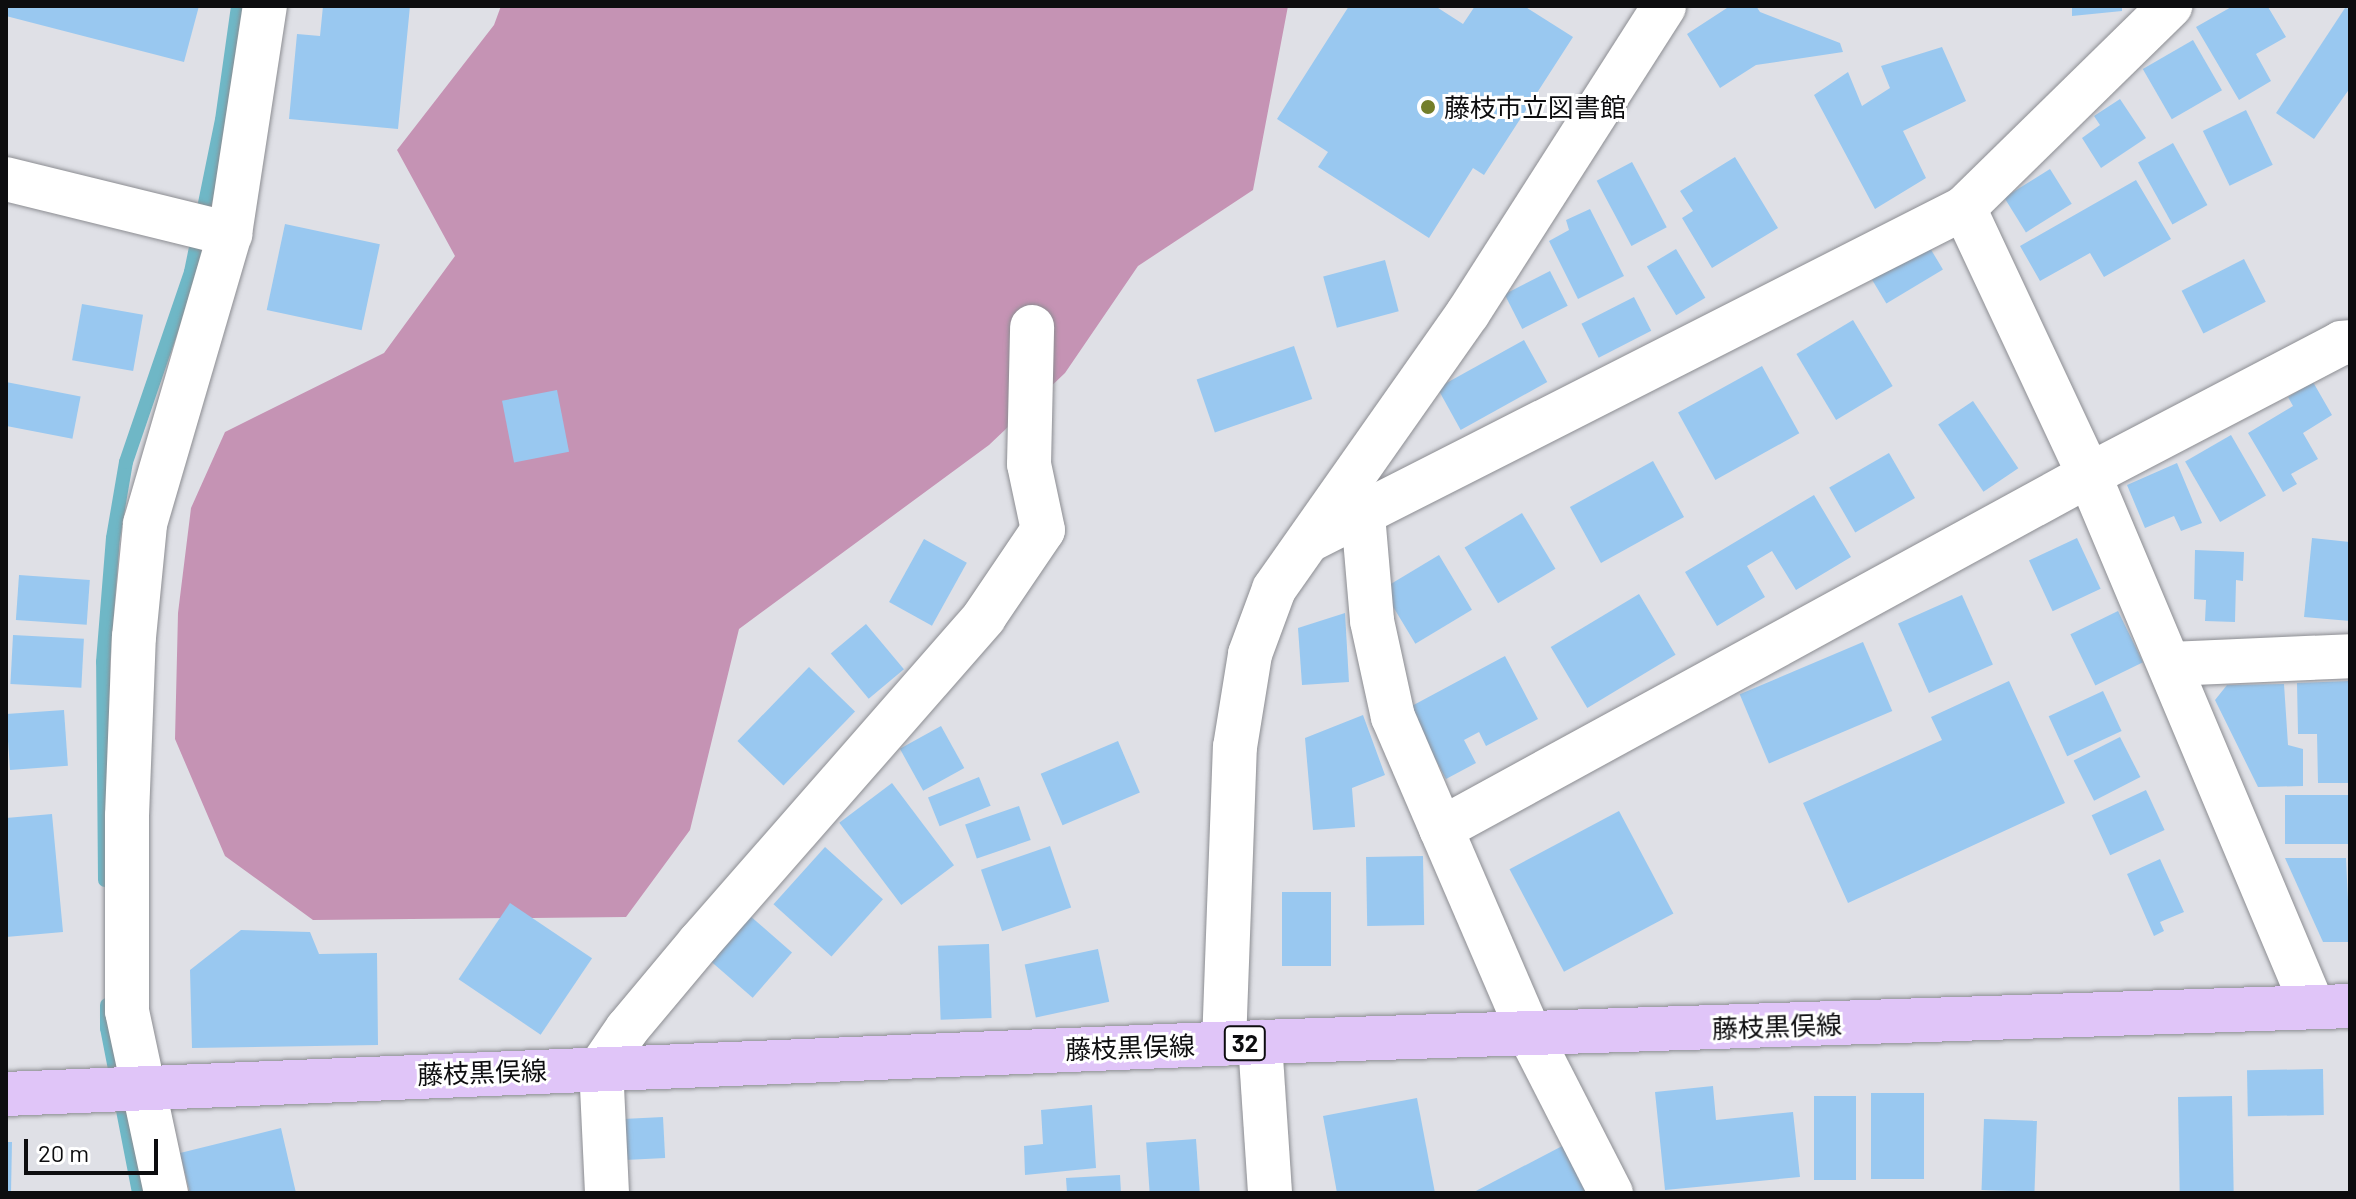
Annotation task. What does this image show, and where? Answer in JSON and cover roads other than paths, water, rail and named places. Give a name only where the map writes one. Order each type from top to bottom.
[{"type":"main road","name":"藤枝黒俣線","points":[[6,1094],[601,1067],[1242,1043],[2332,1007]]},
{"type":"street","points":[[166,1193],[127,1011],[127,816],[134,637],[145,524],[230,234],[265,6]]},
{"type":"street","points":[[1307,541],[1964,208],[2170,6]]},
{"type":"street","points":[[1270,1193],[1242,1043],[1235,747],[1250,654],[1274,589],[1468,313],[1655,9]]},
{"type":"street","points":[[6,179],[166,215],[230,234]]},
{"type":"street","points":[[1964,208],[2089,475],[2170,664],[2332,1007]]},
{"type":"street","points":[[607,1193],[601,1067],[627,1029],[699,943],[984,617],[1043,530],[1029,464],[1032,327]]},
{"type":"street","points":[[1441,829],[2089,475],[2341,343],[2350,342]]},
{"type":"street","points":[[1363,515],[1372,621],[1393,717],[1530,1035],[1611,1193]]},
{"type":"street","points":[[2170,664],[2350,656]]},
{"type":"waterway","points":[[105,880],[103,662],[113,538],[126,462],[191,272],[222,120],[238,6]]},
{"type":"waterway","points":[[107,1005],[107,1028],[139,1193]]},
{"type":"place","name":"藤枝市立図書館","points":[[1428,107]]}]
